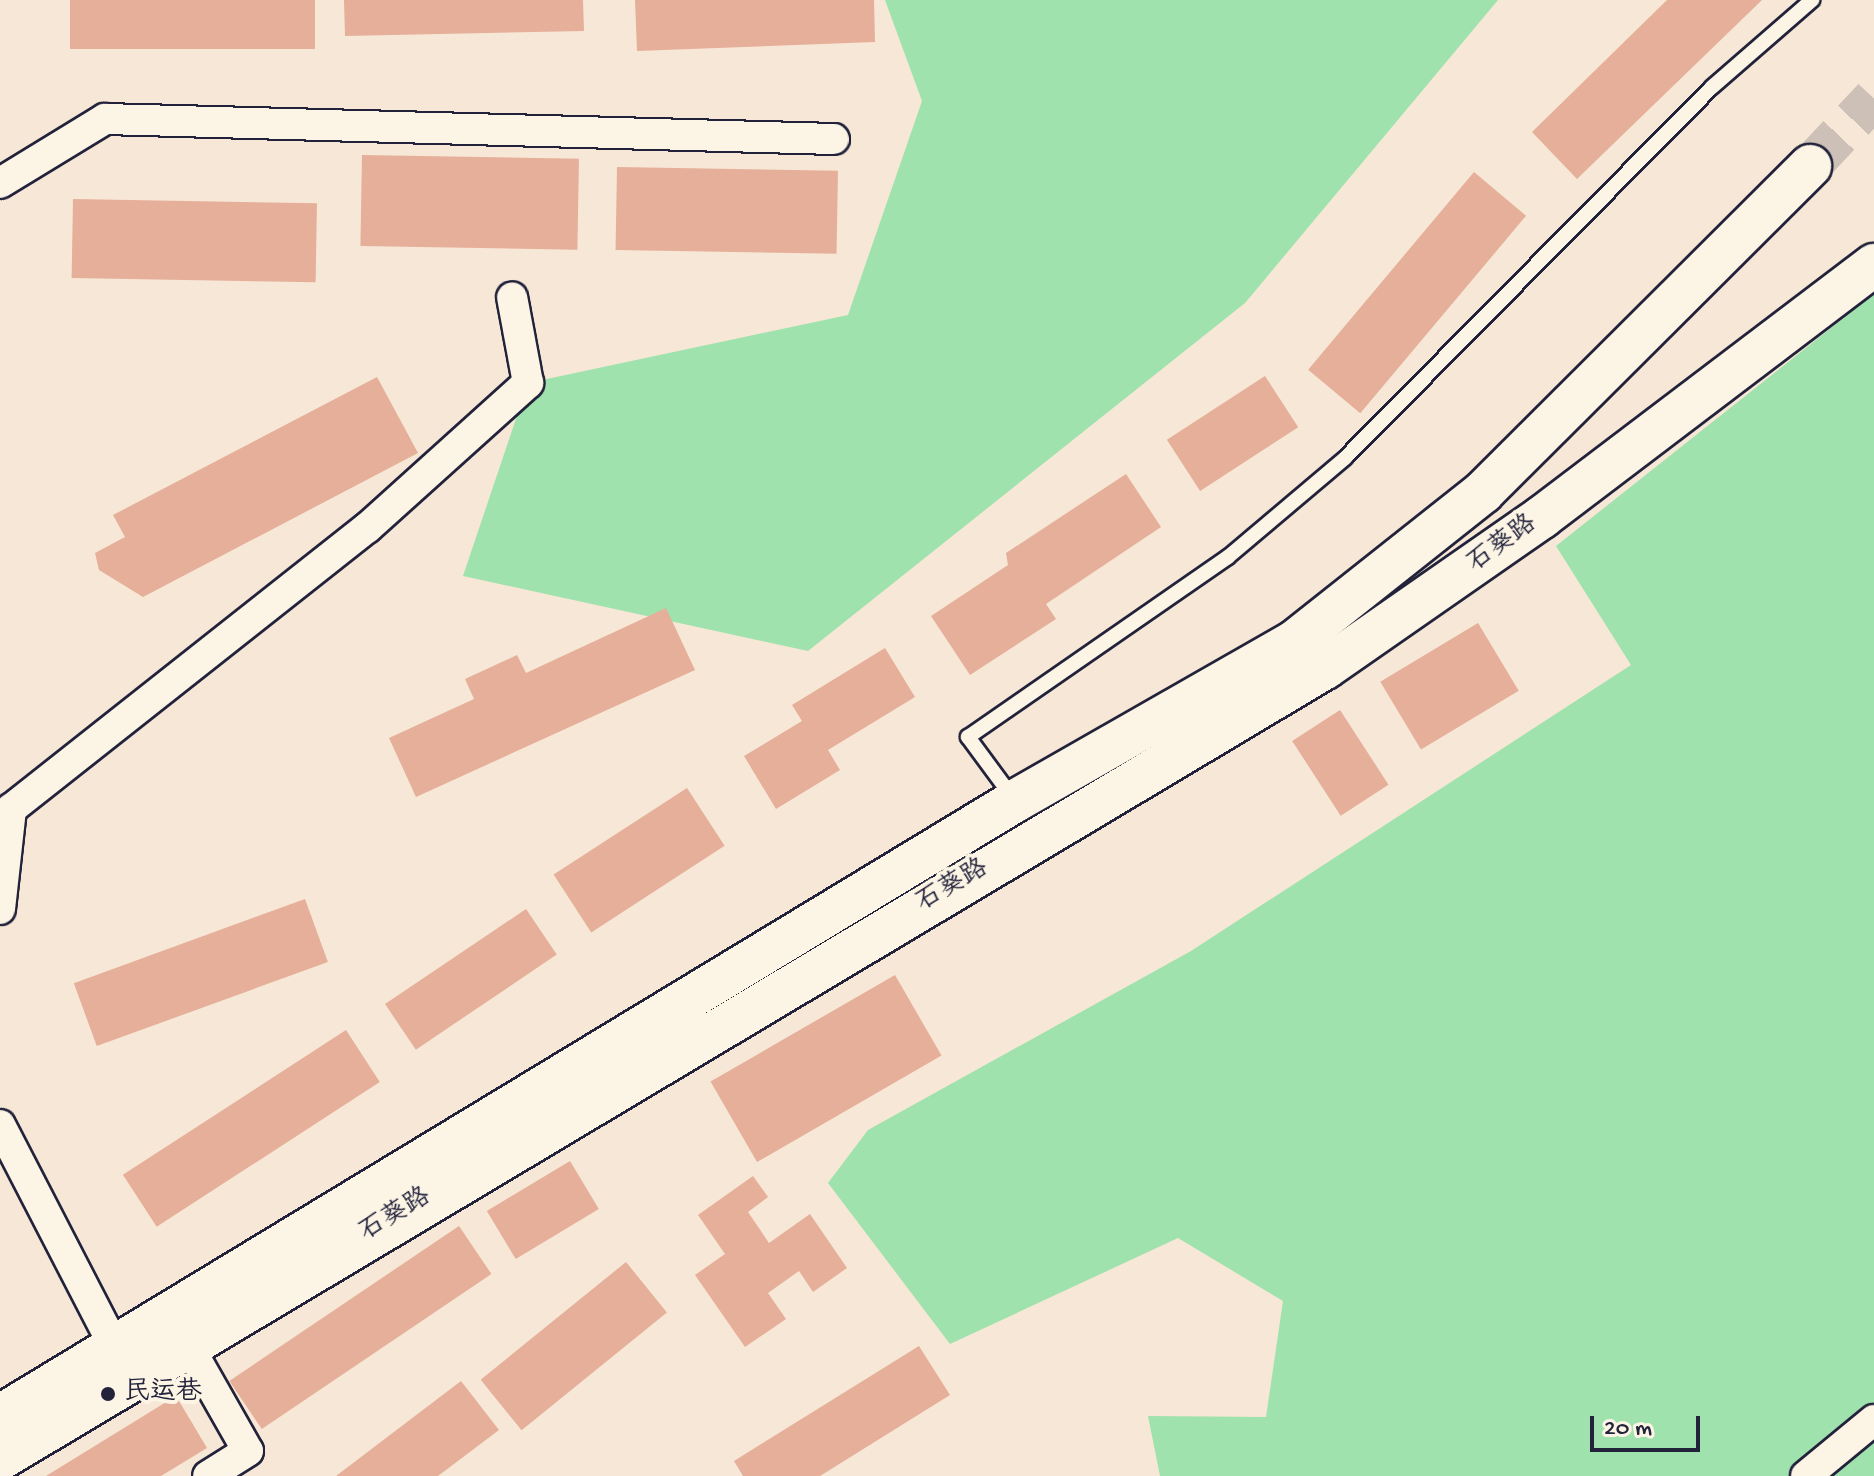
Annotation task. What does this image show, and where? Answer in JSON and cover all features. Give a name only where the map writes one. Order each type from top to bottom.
[{"type":"main road","points":[[0,1416],[123,1362],[1015,801],[1235,680],[1358,597],[1483,492],[1810,166]]},
{"type":"main road","name":"石葵路","points":[[0,1459],[123,1362],[186,1342],[1325,668],[1542,517],[1874,265]]},
{"type":"street","points":[[0,183],[105,119],[834,139]]},
{"type":"street","points":[[0,909],[11,809],[367,528],[528,383],[512,297]]},
{"type":"street","points":[[0,1125],[123,1362]]},
{"type":"street","points":[[186,1342],[248,1451],[208,1476]]},
{"type":"street","points":[[1806,1476],[1874,1420]]},
{"type":"lane","points":[[1015,801],[968,737],[1228,557],[1345,458],[1712,87],[1812,0]]},
{"type":"green space","points":[[885,0],[1498,0],[1245,303],[808,651],[463,576],[528,383],[848,315],[922,101]]},
{"type":"green space","points":[[1874,294],[1874,1476],[1160,1476],[1148,1416],[1266,1417],[1283,1301],[1178,1238],[950,1344],[828,1183],[868,1130],[1191,951],[1631,665],[1556,546]]},
{"type":"building","points":[[70,0],[315,0],[315,49],[70,49]]},
{"type":"building","points":[[344,0],[583,0],[584,31],[345,36]]},
{"type":"building","points":[[635,0],[874,0],[875,42],[637,51]]},
{"type":"building","points":[[1667,0],[1762,0],[1577,179],[1532,132]]},
{"type":"building","points":[[362,155],[579,159],[577,250],[360,246]]},
{"type":"building","points":[[617,167],[838,171],[837,254],[616,250]]},
{"type":"building","points":[[1474,172],[1526,216],[1360,413],[1308,370]]},
{"type":"building","points":[[73,199],[317,203],[316,282],[72,278]]},
{"type":"building","points":[[1265,376],[1298,427],[1200,491],[1167,440]]},
{"type":"building","points":[[377,377],[418,453],[143,597],[99,570],[95,553],[125,537],[113,515]]},
{"type":"building","points":[[1126,474],[1161,527],[1046,604],[1056,619],[970,675],[931,616],[1008,565],[1006,553]]},
{"type":"building","points":[[666,608],[695,670],[416,797],[389,738],[474,699],[465,679],[517,655],[526,673]]},
{"type":"building","points":[[1478,623],[1519,691],[1421,749],[1380,682]]},
{"type":"building","points":[[885,648],[915,697],[828,750],[840,770],[776,809],[744,756],[802,721],[792,705]]},
{"type":"building","points":[[1340,710],[1388,785],[1341,816],[1292,741]]},
{"type":"building","points":[[687,788],[725,846],[591,932],[554,875]]},
{"type":"building","points":[[305,899],[328,962],[97,1046],[74,983]]},
{"type":"building","points":[[526,909],[557,955],[416,1050],[385,1004]]},
{"type":"building","points":[[895,975],[942,1056],[757,1162],[711,1082]]},
{"type":"building","points":[[346,1030],[380,1082],[157,1227],[123,1175]]},
{"type":"building","points":[[570,1161],[599,1209],[516,1259],[487,1211]]},
{"type":"building","points":[[753,1176],[768,1197],[748,1212],[769,1243],[810,1214],[847,1268],[813,1292],[799,1271],[768,1293],[786,1319],[745,1347],[695,1275],[725,1254],[698,1215]]},
{"type":"building","points":[[459,1226],[491,1274],[262,1429],[229,1381]]},
{"type":"building","points":[[626,1262],[667,1313],[522,1430],[481,1380]]},
{"type":"building","points":[[919,1346],[950,1395],[820,1476],[743,1476],[734,1461]]},
{"type":"building","points":[[461,1381],[499,1430],[438,1476],[336,1476]]},
{"type":"building","points":[[176,1396],[207,1448],[161,1476],[46,1476]]},
{"type":"tunnel","points":[[1810,166],[1874,98]]},
{"type":"place","name":"民运巷","points":[[108,1394]]}]
